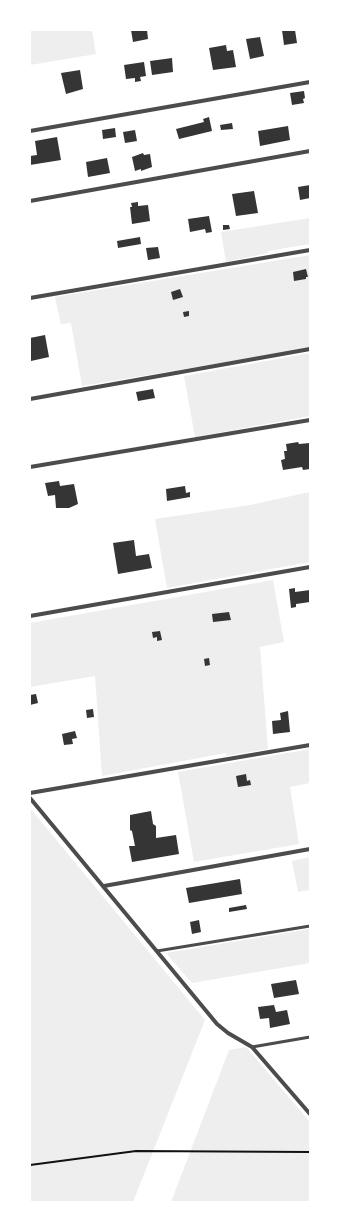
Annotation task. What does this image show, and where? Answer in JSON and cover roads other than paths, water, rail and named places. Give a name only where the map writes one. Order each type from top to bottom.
[{"type":"street","points":[[30,131],[310,82]]},
{"type":"street","points":[[30,200],[310,151]]},
{"type":"street","points":[[30,298],[310,250]]},
{"type":"street","points":[[30,399],[310,350]]},
{"type":"street","points":[[30,467],[310,420]]},
{"type":"street","points":[[30,616],[310,567]]},
{"type":"street","points":[[30,793],[310,745]]},
{"type":"street","points":[[30,798],[104,886],[216,1024],[252,1047],[310,1114]]},
{"type":"street","points":[[104,886],[310,849]]},
{"type":"lane","points":[[157,952],[310,926]]},
{"type":"lane","points":[[252,1047],[310,1037]]}]
